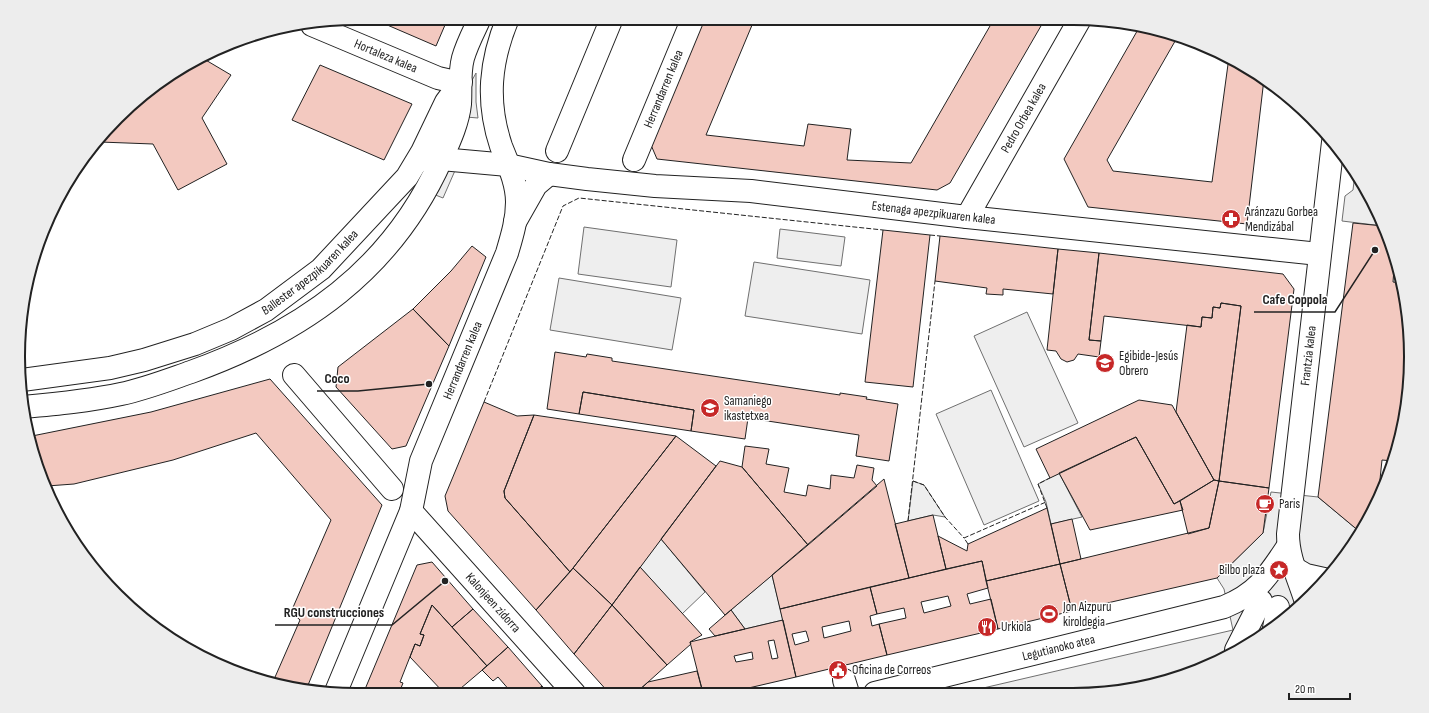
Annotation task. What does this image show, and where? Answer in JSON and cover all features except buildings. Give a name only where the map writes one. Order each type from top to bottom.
[{"type":"street","points":[[441,159],[458,116],[463,57],[477,25]]},
{"type":"street","name":"Ballester apezpikuaren kalea","points":[[26,379],[110,368],[144,360],[195,344],[231,329],[279,301],[321,269],[407,177],[418,160],[446,102],[479,55],[504,25]]},
{"type":"street","name":"Herrandarren kalea","points":[[339,687],[411,511],[421,462],[507,253],[515,222],[517,202],[514,184],[497,131],[491,86],[494,59],[505,25]]},
{"type":"street","points":[[557,151],[609,25]]},
{"type":"street","name":"Herrandarren kalea","points":[[634,160],[690,25]]},
{"type":"street","name":"Pedro Orbea kalea","points":[[967,217],[1076,25]]},
{"type":"street","name":"Hortaleza kalea","points":[[318,28],[438,78],[460,83]]},
{"type":"street","name":"Frantzia kalea","points":[[1288,546],[1319,254],[1332,151]]},
{"type":"street","name":"Ballester apezpikuaren kalea","points":[[29,406],[92,400],[155,385],[239,352],[313,313],[347,288],[387,248],[433,178],[441,159]]},
{"type":"street","name":"Estenaga apezpikuaren kalea","points":[[418,160],[441,159],[508,165],[549,174],[655,186],[751,192],[967,217],[1319,254]]},
{"type":"street","points":[[515,222],[536,184],[549,174]]},
{"type":"street","points":[[294,375],[392,489]]},
{"type":"street","name":"Kalonjeen zidorra","points":[[411,511],[570,688]]},
{"type":"street","points":[[1288,546],[1303,594]]},
{"type":"street","name":"Legutianoko atea","points":[[896,688],[1224,608],[1240,601],[1253,592],[1288,546]]},
{"type":"street","points":[[1294,568],[1306,575],[1319,578]]},
{"type":"street","points":[[1246,639],[1271,612]]},
{"type":"shaded area","points":[[476,73],[476,102],[478,118],[466,117],[470,84]]},
{"type":"shaded area","points":[[447,165],[457,166],[443,198],[433,194]]},
{"type":"shaded area","points":[[1354,182],[1377,225],[1342,221],[1345,196],[1353,190]]},
{"type":"shaded area","points":[[584,227],[677,240],[671,287],[578,274]]},
{"type":"shaded area","points":[[780,229],[845,237],[841,266],[777,258]]},
{"type":"shaded area","points":[[754,262],[870,280],[862,334],[745,316]]},
{"type":"shaded area","points":[[559,278],[681,298],[672,350],[550,330]]},
{"type":"shaded area","points":[[1027,312],[1078,423],[1024,447],[974,336]]},
{"type":"shaded area","points":[[991,390],[1039,501],[984,525],[936,414]]},
{"type":"shaded area","points":[[1059,473],[1082,517],[1051,524],[1046,502],[1038,484]]},
{"type":"shaded area","points":[[913,481],[924,485],[945,517],[933,515],[908,521]]},
{"type":"shaded area","name":"Bilbo plaza","points":[[1271,492],[1318,497],[1356,529],[1322,575],[1307,591],[1291,606],[1249,637],[1233,630],[1224,589],[1217,578],[1263,533]]},
{"type":"shaded area","points":[[661,539],[705,592],[682,614],[640,567]]},
{"type":"shaded area","points":[[772,575],[783,620],[745,629],[731,610]]},
{"type":"shaded area","points":[[1233,630],[1249,637],[1219,654],[1199,663],[1158,677],[1137,682],[1072,688],[983,688]]},
{"type":"fence","points":[[484,402],[563,206],[579,198],[883,230]]},
{"type":"fence","points":[[930,235],[940,236]]},
{"type":"fence","points":[[908,521],[935,281]]},
{"type":"fence","points":[[1047,508],[1038,484],[1050,478]]},
{"type":"fence","points":[[913,481],[924,485],[945,517],[964,538]]},
{"type":"fence","points":[[968,544],[964,538],[1046,502]]},
{"type":"place","name":"Aránzazu Gorbea Mendizábal","points":[[1231,219]]},
{"type":"place","name":"Cafe Coppola","points":[[1375,250]]},
{"type":"place","name":"Egibide-Jesús Obrero","points":[[1105,363]]},
{"type":"place","name":"Coco","points":[[429,384]]},
{"type":"place","name":"Samaniego ikastetxea","points":[[710,408]]},
{"type":"place","name":"Paris","points":[[1265,504]]},
{"type":"place","name":"Bilbo plaza","points":[[1279,570]]},
{"type":"place","name":"RGU construcciones","points":[[445,581]]},
{"type":"place","name":"Jon Aizpuru kiroldegia","points":[[1049,614]]},
{"type":"place","name":"Urkiola","points":[[987,627]]},
{"type":"place","name":"Oficina de Correos","points":[[838,670]]}]
